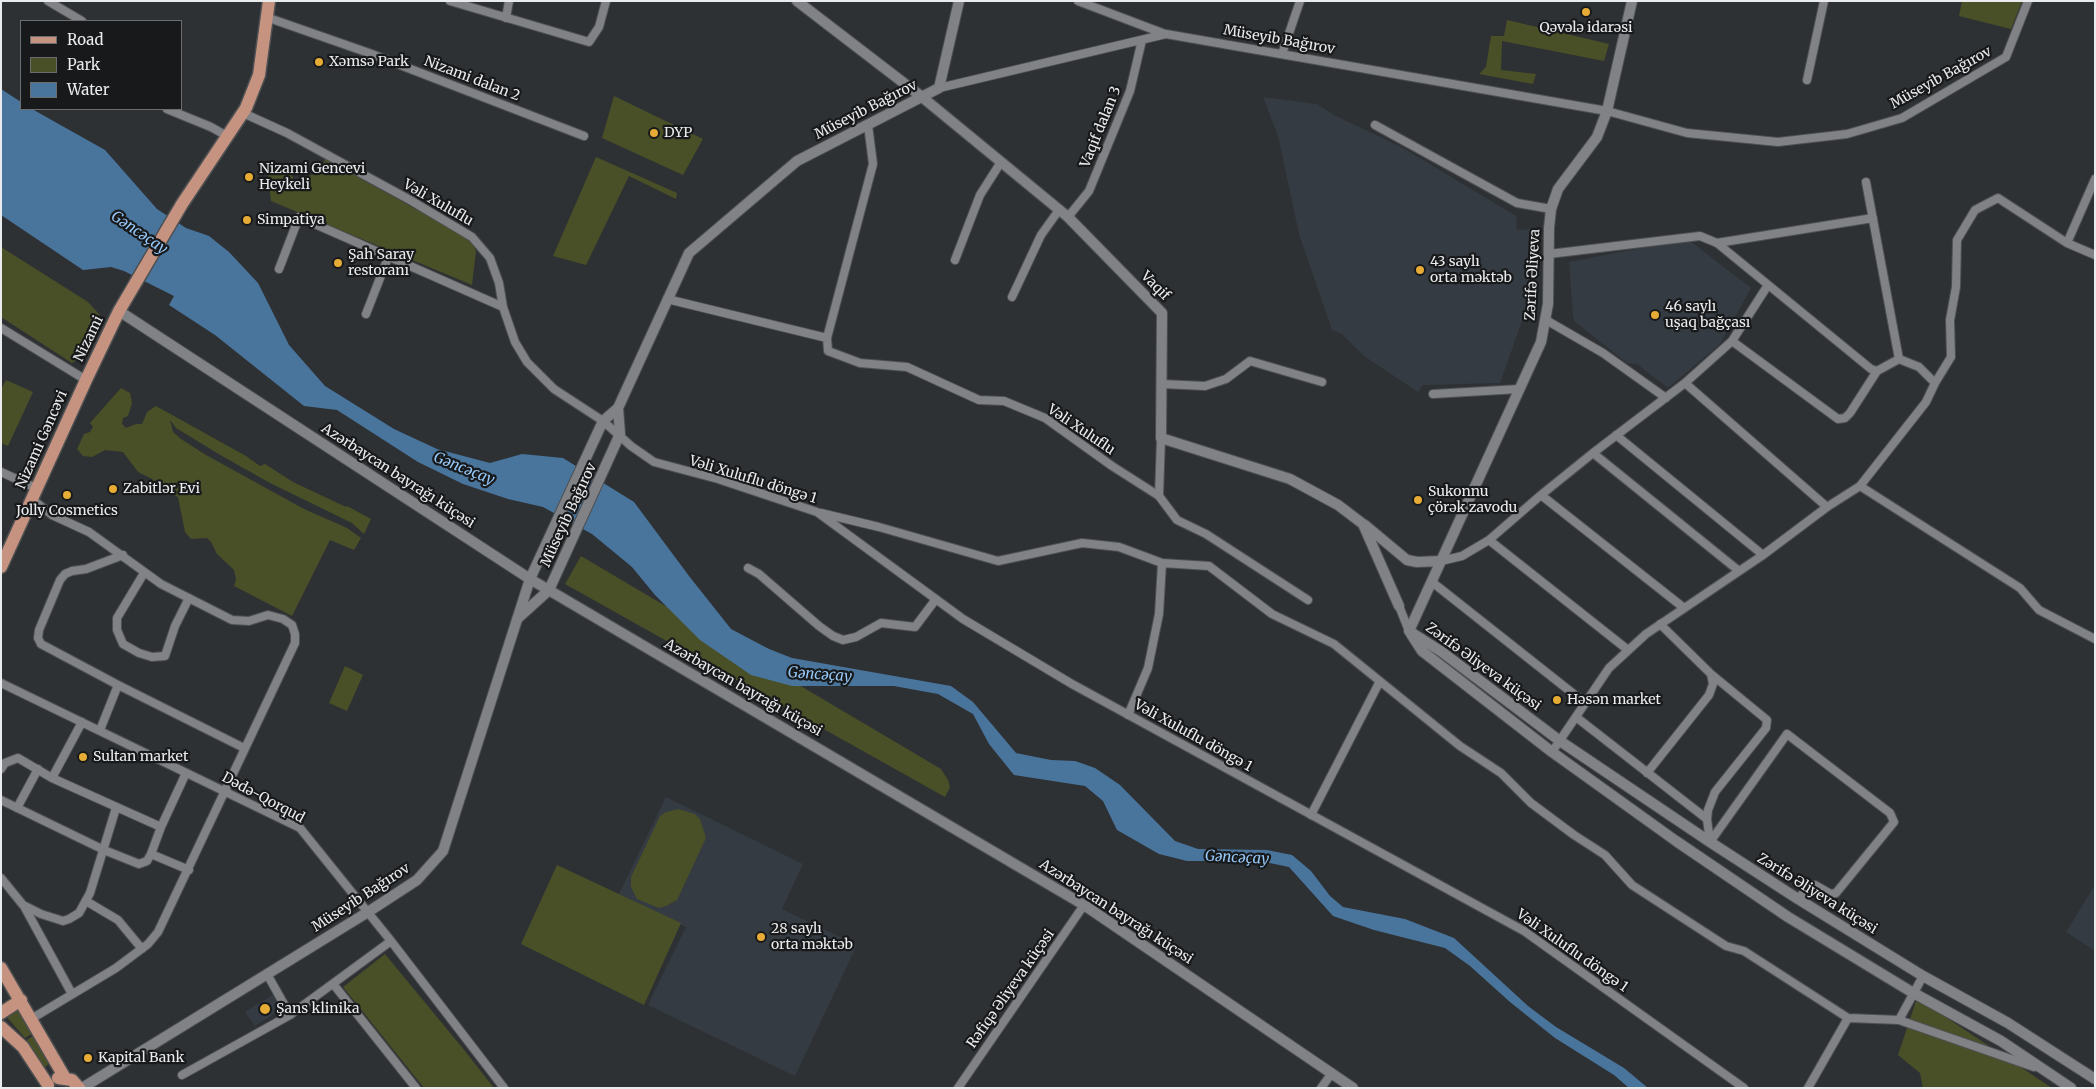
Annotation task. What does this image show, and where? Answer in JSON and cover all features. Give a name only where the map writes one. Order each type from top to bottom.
[{"type":"main road","points":[[224,140],[243,113],[259,75],[269,1]]},
{"type":"main road","name":"Nizami","points":[[86,380],[119,311],[182,204],[224,140]]},
{"type":"main road","name":"Nizami Gəncəvi","points":[[1,567],[86,380]]},
{"type":"main road","points":[[1,968],[65,1078]]},
{"type":"main road","points":[[1,1013],[21,1000]]},
{"type":"main road","points":[[1,1027],[23,1047],[48,1086],[53,1080],[65,1078],[72,1080],[80,1088]]},
{"type":"street","points":[[48,1],[80,20]]},
{"type":"street","points":[[450,1],[590,42],[598,27],[606,1]]},
{"type":"street","points":[[506,18],[509,1]]},
{"type":"street","name":"Vaqif","points":[[797,1],[922,97],[1068,217],[1162,313],[1161,438]]},
{"type":"street","points":[[940,88],[958,1]]},
{"type":"street","points":[[1078,1],[1166,34]]},
{"type":"street","points":[[1282,54],[1300,1]]},
{"type":"street","name":"Zərifə Əliyeva","points":[[1409,631],[1541,342],[1546,320],[1551,209],[1558,188],[1597,137],[1607,111],[1632,1]]},
{"type":"street","points":[[1807,80],[1824,1]]},
{"type":"street","name":"Müseyib Bağırov","points":[[80,1088],[368,912],[416,880],[443,851],[530,579],[603,421],[618,408],[689,253],[797,161],[940,88],[1166,34],[1607,111],[1687,133],[1778,142],[1847,134],[1902,118],[2006,57],[2028,1]]},
{"type":"street","name":"Nizami dalan 2","points":[[266,17],[369,53],[584,136]]},
{"type":"street","name":"Vaqif dalan 3","points":[[1068,217],[1089,191],[1130,91],[1142,40]]},
{"type":"street","points":[[169,110],[224,140]]},
{"type":"street","name":"Vəli Xuluflu","points":[[243,113],[287,133],[410,200],[472,237],[490,258],[499,283],[503,307],[515,342],[527,362],[554,389],[620,434]]},
{"type":"street","points":[[1375,124],[1517,203],[1551,209]]},
{"type":"street","points":[[667,299],[827,338],[873,164],[868,125]]},
{"type":"street","points":[[955,260],[980,194],[1001,162]]},
{"type":"street","points":[[2067,243],[2095,179]]},
{"type":"street","points":[[1866,182],[1899,359]]},
{"type":"street","points":[[1552,752],[1609,668],[1628,650],[1660,624],[1763,555],[1827,507],[1860,486],[1926,402],[1951,357],[1950,320],[1956,286],[1957,240],[1975,210],[1998,198],[2067,243],[2095,255]]},
{"type":"street","points":[[1012,298],[1041,234],[1059,210]]},
{"type":"street","points":[[280,269],[299,216],[503,307]]},
{"type":"street","points":[[1717,243],[1873,218]]},
{"type":"street","points":[[1549,254],[1700,236],[1717,243],[1871,369],[1877,371]]},
{"type":"street","points":[[366,314],[389,255]]},
{"type":"street","points":[[1308,600],[1206,534],[1177,520],[1158,496],[1161,438],[1290,479],[1338,505],[1407,560],[1417,562],[1441,561],[1462,556],[1489,540],[1593,453],[1686,383],[1732,341],[1768,285]]},
{"type":"street","name":"Azərbaycan bayrağı küçəsi","points":[[119,311],[530,579],[1084,905],[1353,1088]]},
{"type":"street","points":[[1546,320],[1603,353],[1666,398]]},
{"type":"street","points":[[1,328],[86,380]]},
{"type":"street","name":"Vəli Xuluflu","points":[[827,338],[828,351],[860,363],[906,367],[979,400],[1004,402],[1045,418],[1158,496]]},
{"type":"street","points":[[1732,341],[1838,419],[1845,418],[1850,412],[1877,371],[1899,359]]},
{"type":"street","points":[[1899,359],[1919,367],[1935,383]]},
{"type":"street","points":[[1162,384],[1206,386],[1226,378],[1250,361],[1322,382]]},
{"type":"street","points":[[1686,383],[1827,507]]},
{"type":"street","points":[[1433,394],[1519,389]]},
{"type":"street","name":"Müseyib Bağırov","points":[[516,620],[549,590],[620,434],[618,408]]},
{"type":"street","name":"Vəli Xuluflu döngə 1","points":[[620,434],[631,446],[654,462],[718,479],[817,512],[963,619],[1055,674],[1524,931],[1744,1088]]},
{"type":"street","points":[[1616,435],[1763,555]]},
{"type":"street","points":[[1593,453],[1739,571]]},
{"type":"street","points":[[1,472],[34,494],[52,515],[89,532],[123,555],[160,584],[232,620],[249,620],[268,615],[289,622],[294,630],[295,643],[158,932],[148,944],[116,968],[31,1019]]},
{"type":"street","points":[[1860,486],[2020,588],[2039,610],[2095,639]]},
{"type":"street","points":[[1541,495],[1684,608]]},
{"type":"street","points":[[817,512],[879,527],[998,561],[1082,543],[1119,547],[1162,563],[1209,566],[1272,614],[1334,644],[1460,746],[1501,774],[1532,803],[1604,855],[1632,885],[1726,946],[1744,951],[1848,1018],[1899,1020],[2043,1070]]},
{"type":"street","points":[[1363,524],[1409,631]]},
{"type":"street","points":[[1489,540],[1628,650]]},
{"type":"street","points":[[123,555],[96,566],[65,574],[60,580],[39,630],[38,638],[41,644],[244,748]]},
{"type":"street","points":[[1128,715],[1148,668],[1160,614],[1162,563]]},
{"type":"street","points":[[748,568],[767,580],[818,626],[843,640],[856,637],[881,623],[915,627],[936,598]]},
{"type":"street","points":[[144,573],[117,618],[117,630],[123,644],[152,657],[165,656],[175,626],[189,598]]},
{"type":"street","points":[[1432,582],[1585,703]]},
{"type":"street","points":[[1660,624],[1710,674],[1768,720],[1766,728],[1716,792],[1708,810],[1707,819],[1710,842]]},
{"type":"street","name":"Zərifə Əliyeva küçəsi","points":[[1409,631],[1442,652],[1560,741],[1710,842],[1923,976],[2008,1023],[2095,1079]]},
{"type":"street","name":"Zərifə Əliyeva küçəsi","points":[[1409,631],[1422,651],[1552,752],[1676,841],[1788,917],[1914,994],[2000,1041],[2071,1088]]},
{"type":"street","points":[[1648,773],[1709,695],[1713,684],[1710,674]]},
{"type":"street","points":[[1311,815],[1380,681]]},
{"type":"street","name":"Dədə-Qorqud","points":[[1,683],[300,828],[391,940],[504,1088]]},
{"type":"street","points":[[100,730],[118,685]]},
{"type":"street","points":[[1576,717],[1707,819]]},
{"type":"street","points":[[52,778],[82,722]]},
{"type":"street","points":[[1710,842],[1787,734],[1890,813],[1894,822],[1836,893],[1831,894],[1815,885],[1809,886],[1798,899]]},
{"type":"street","points":[[1,769],[5,763],[18,758],[52,778],[116,808],[161,826]]},
{"type":"street","points":[[17,808],[38,769]]},
{"type":"street","points":[[1,800],[104,850],[139,864],[146,861],[151,854],[161,826],[186,773]]},
{"type":"street","points":[[24,904],[41,914],[62,921],[79,913],[90,893],[116,808]]},
{"type":"street","points":[[151,854],[189,870]]},
{"type":"street","points":[[1,878],[24,904],[72,994]]},
{"type":"street","points":[[86,901],[118,920],[142,949]]},
{"type":"street","name":"Rəfiqə Əliyeva küçəsi","points":[[958,1088],[1084,905]]},
{"type":"street","points":[[182,1075],[290,1015],[391,940]]},
{"type":"street","points":[[267,974],[290,1015]]},
{"type":"street","points":[[1899,1020],[1923,976]]},
{"type":"street","points":[[334,984],[416,1088]]},
{"type":"street","points":[[1808,1088],[1848,1018]]},
{"type":"street","points":[[1321,1088],[1332,1073]]},
{"type":"shaded area","name":"43 saylı orta məktəb","points":[[1263,97],[1317,104],[1334,115],[1403,148],[1516,216],[1517,230],[1532,229],[1527,307],[1500,383],[1423,385],[1418,392],[1364,356],[1342,334],[1332,330],[1299,234],[1278,136]]},
{"type":"shaded area","name":"46 saylı uşaq bağçası","points":[[1690,241],[1751,288],[1720,344],[1668,388],[1637,364],[1627,363],[1575,322],[1569,262],[1646,247]]},
{"type":"shaded area","name":"28 saylı orta məktəb","points":[[666,797],[803,864],[782,909],[857,945],[795,1076],[648,1005],[686,927],[619,894]]},
{"type":"shaded area","points":[[2095,885],[2095,951],[2066,932]]},
{"type":"shaded area","name":"Şans klinika","points":[[276,993],[285,1007],[255,1026],[245,1012]]},
{"type":"green space","points":[[1962,1],[2022,1],[2011,29],[1959,16]]},
{"type":"green space","points":[[1507,20],[1609,44],[1604,61],[1502,41],[1501,70],[1536,74],[1533,84],[1479,74],[1486,67],[1491,36],[1504,36]]},
{"type":"green space","points":[[614,96],[703,139],[683,175],[602,138]]},
{"type":"green space","points":[[596,157],[677,193],[676,199],[629,176],[586,265],[553,256]]},
{"type":"green space","points":[[325,159],[470,239],[476,251],[472,285],[271,201],[267,165],[286,163],[294,180],[319,173]]},
{"type":"green space","points":[[1,247],[88,302],[100,315],[78,359],[72,363],[1,317]]},
{"type":"green space","points":[[6,380],[33,392],[8,446],[1,443],[1,389]]},
{"type":"green space","points":[[121,388],[130,393],[132,403],[128,416],[123,418],[122,424],[126,428],[142,424],[147,412],[156,406],[246,456],[260,466],[265,464],[293,482],[371,519],[364,534],[352,523],[270,483],[222,456],[176,428],[170,420],[173,432],[206,455],[304,509],[347,528],[361,538],[354,550],[330,540],[292,616],[234,586],[236,579],[234,570],[217,554],[211,542],[207,538],[191,539],[185,532],[178,497],[157,487],[152,479],[138,472],[123,452],[105,450],[92,457],[83,456],[77,449],[84,434],[90,432],[93,427],[90,423]]},
{"type":"green space","points":[[581,556],[941,769],[950,787],[945,797],[565,584]]},
{"type":"green space","points":[[345,666],[363,675],[347,711],[329,703]]},
{"type":"green space","points":[[678,809],[695,814],[700,819],[706,838],[677,900],[659,908],[637,899],[631,887],[631,877],[660,816],[666,812]]},
{"type":"green space","points":[[557,865],[681,923],[644,1005],[521,944]]},
{"type":"green space","points":[[385,954],[494,1088],[424,1088],[343,987]]},
{"type":"green space","points":[[1917,998],[2052,1088],[1923,1088],[1920,1073],[1898,1055]]},
{"type":"green space","points":[[17,1007],[33,1033],[25,1038],[5,1015]]},
{"type":"green space","points":[[34,1035],[50,1063],[44,1068],[27,1040]]},
{"type":"water","name":"Gəncəçay","points":[[1,89],[20,101],[20,110],[34,110],[105,150],[157,209],[186,228],[209,236],[229,252],[258,283],[289,345],[325,386],[394,429],[437,449],[490,463],[522,454],[563,458],[634,502],[731,629],[769,649],[792,658],[951,686],[973,702],[1016,753],[1051,760],[1075,761],[1095,768],[1120,785],[1175,841],[1198,849],[1267,850],[1292,855],[1311,871],[1330,896],[1343,907],[1405,919],[1454,938],[1528,1006],[1556,1027],[1624,1068],[1648,1088],[1629,1088],[1614,1075],[1555,1038],[1510,1002],[1470,966],[1445,948],[1374,930],[1333,916],[1289,867],[1260,861],[1187,861],[1159,854],[1117,830],[1103,801],[1085,786],[1014,775],[989,744],[973,714],[938,694],[894,686],[792,686],[751,675],[700,640],[655,595],[632,567],[592,534],[543,507],[508,499],[463,484],[418,462],[337,410],[304,406],[215,335],[169,305],[174,296],[124,271],[111,267],[83,270],[1,215]]},
{"type":"place","name":"Qəvələ idarəsi","points":[[1586,12]]},
{"type":"place","name":"Xəmsə Park","points":[[319,62]]},
{"type":"place","name":"DYP","points":[[654,133]]},
{"type":"place","name":"Nizami Gencevi Heykeli","points":[[249,177]]},
{"type":"place","name":"Simpatiya","points":[[247,220]]},
{"type":"place","name":"Şah Saray restoranı","points":[[338,263]]},
{"type":"place","name":"43 saylı orta məktəb","points":[[1420,270]]},
{"type":"place","name":"46 saylı uşaq bağçası","points":[[1655,315]]},
{"type":"place","name":"Zabitlər Evi","points":[[113,489]]},
{"type":"place","name":"Jolly Cosmetics","points":[[67,495]]},
{"type":"place","name":"Sukonnu çörək zavodu","points":[[1418,500]]},
{"type":"place","name":"Həsən market","points":[[1557,700]]},
{"type":"place","name":"Sultan market","points":[[83,757]]},
{"type":"place","name":"28 saylı orta məktəb","points":[[761,937]]},
{"type":"place","name":"Şans klinika","points":[[265,1009]]},
{"type":"place","name":"Kapital Bank","points":[[88,1058]]}]
